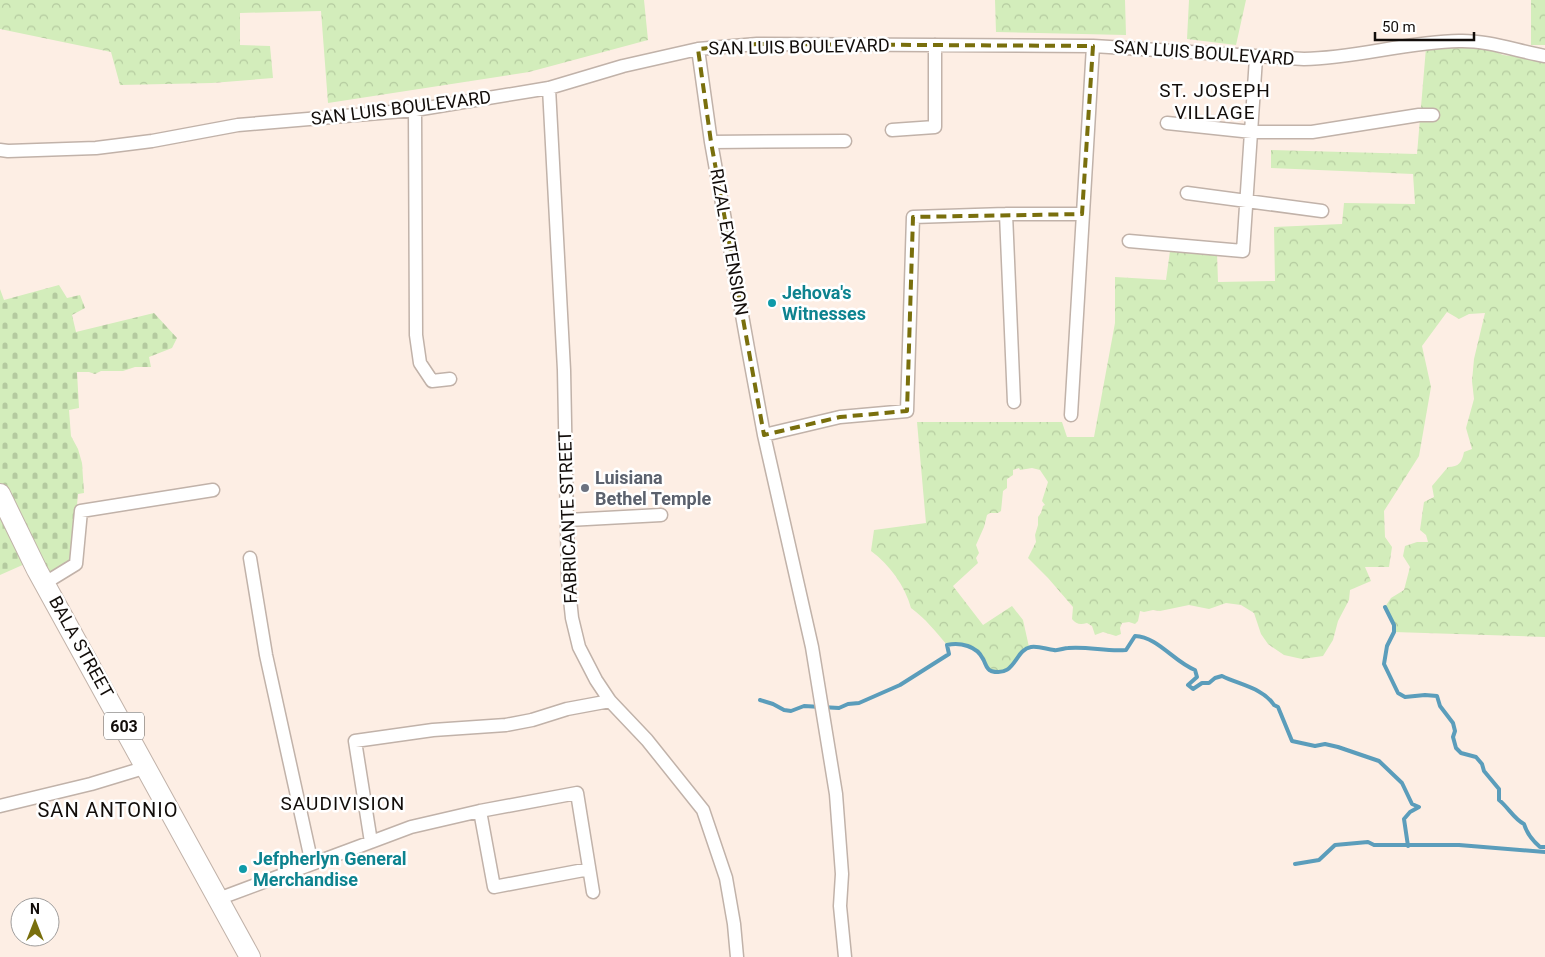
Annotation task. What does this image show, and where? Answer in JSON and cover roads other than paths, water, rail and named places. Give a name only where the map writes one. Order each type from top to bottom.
[{"type":"main road","name":"BALA STREET","points":[[0,494],[45,583],[250,957]]},
{"type":"street","name":"SAN LUIS BOULEVARD","points":[[0,150],[96,148],[152,141],[238,125],[415,110],[549,88],[624,66],[698,49],[757,44],[1093,46],[1304,60],[1331,59],[1405,45],[1460,41],[1483,43],[1545,56]]},
{"type":"street","points":[[892,130],[935,127],[935,45]]},
{"type":"street","points":[[1071,415],[1093,46]]},
{"type":"street","name":"RIZAL EXTENSION","points":[[698,49],[711,142],[764,435],[812,647],[836,794],[842,874],[840,906],[845,957]]},
{"type":"street","points":[[1129,241],[1243,251],[1256,58]]},
{"type":"street","name":"FABRICANTE STREET","points":[[549,88],[562,327],[568,580],[572,618],[579,647],[610,701],[647,740],[704,810],[726,878],[734,924],[737,957]]},
{"type":"street","points":[[415,110],[416,335],[420,363],[432,381],[450,379]]},
{"type":"street","points":[[1168,124],[1252,132],[1312,132],[1419,115],[1433,115]]},
{"type":"street","points":[[711,142],[845,141]]},
{"type":"street","points":[[1187,193],[1322,211]]},
{"type":"street","points":[[1006,214],[1014,402]]},
{"type":"street","points":[[764,435],[840,417],[907,411],[913,217],[1082,214]]},
{"type":"street","points":[[45,583],[76,564],[81,511],[213,490]]},
{"type":"street","points":[[568,520],[661,515]]},
{"type":"street","points":[[250,558],[266,655],[312,864]]},
{"type":"street","points":[[371,842],[354,741],[433,730],[506,725],[532,720],[567,709],[610,701]]},
{"type":"street","points":[[0,806],[91,784],[147,767]]},
{"type":"street","points":[[218,899],[411,827],[480,811],[576,793],[593,892]]},
{"type":"street","points":[[480,811],[494,887],[589,869]]},
{"type":"waterway","points":[[1385,607],[1394,625],[1394,632],[1387,646],[1384,664],[1398,693],[1405,697],[1437,696],[1440,706],[1453,723],[1455,731],[1453,737],[1456,748],[1461,753],[1476,757],[1482,764],[1484,771],[1499,789],[1499,800],[1524,824],[1528,834],[1535,842],[1540,847],[1545,847]]},
{"type":"waterway","points":[[760,700],[791,711],[804,706],[839,708],[848,704],[859,703],[900,685],[949,654],[947,645],[957,644],[972,648],[977,651],[988,669],[999,672],[1005,671],[1025,649],[1031,647],[1056,650],[1066,648],[1126,650],[1135,636],[1143,637],[1159,645],[1195,670],[1197,677],[1188,685],[1193,689],[1202,683],[1209,683],[1215,678],[1222,676],[1257,691],[1278,707],[1292,741],[1315,746],[1325,744],[1379,761],[1402,783],[1412,804],[1419,807],[1410,812],[1404,819],[1408,846]]},
{"type":"waterway","points":[[1295,864],[1319,860],[1335,845],[1368,842],[1374,845],[1459,845],[1545,852]]},
{"type":"place","name":"Jehova's Witnesses","points":[[772,303]]},
{"type":"place","name":"Luisiana Bethel Temple","points":[[585,488]]},
{"type":"place","name":"Jefpherlyn General Merchandise","points":[[243,869]]},
{"type":"district","name":"ST. JOSEPH VILLAGE","points":[[1215,101]]},
{"type":"district","name":"SAUDIVISION","points":[[343,803]]},
{"type":"district","name":"SAN ANTONIO","points":[[108,810]]}]
